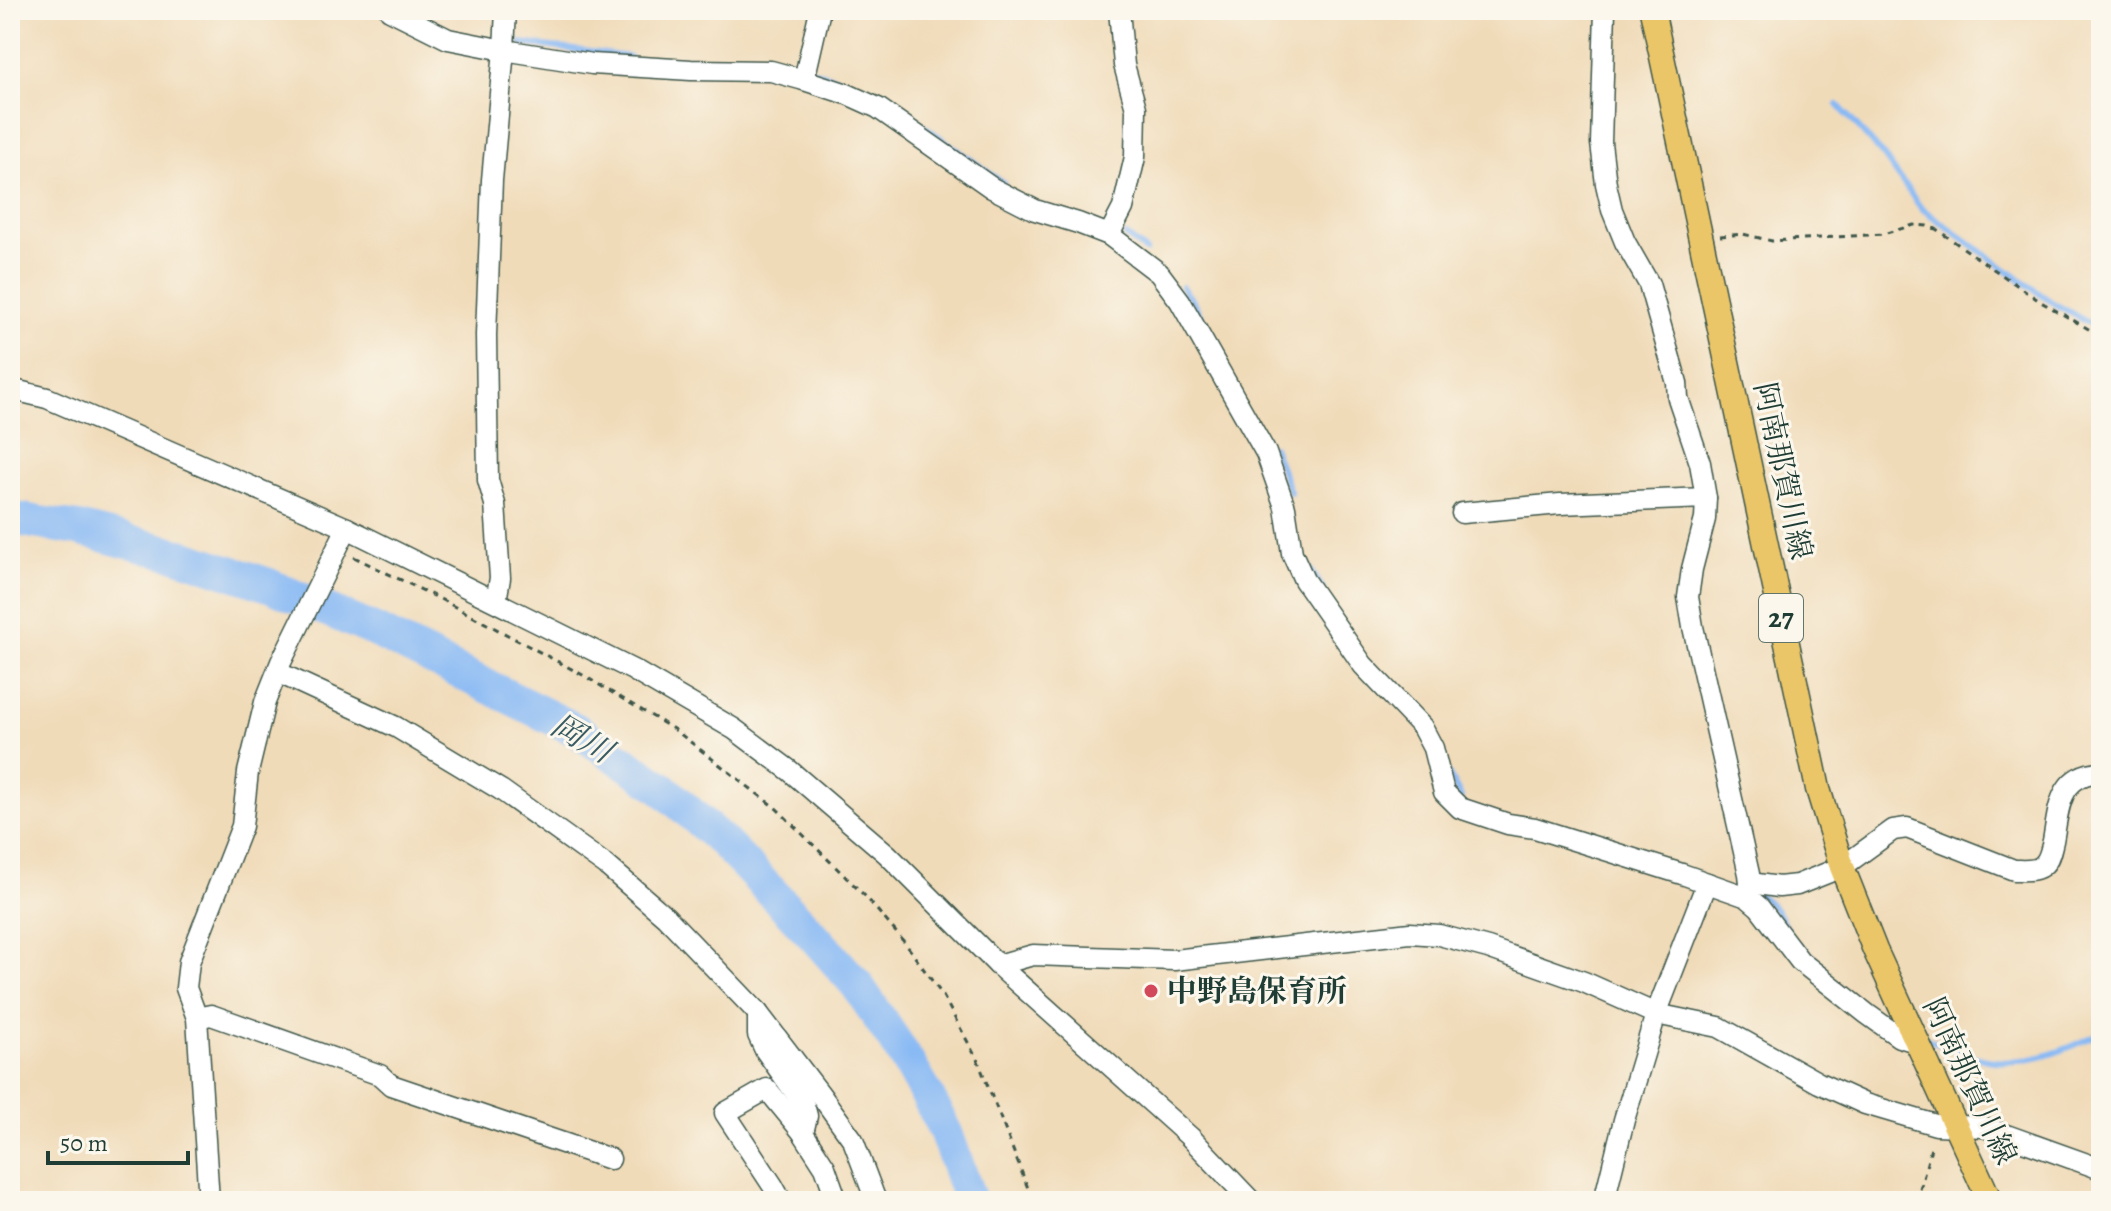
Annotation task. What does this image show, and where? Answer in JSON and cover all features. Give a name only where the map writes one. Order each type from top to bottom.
[{"type":"main road","name":"阿南那賀川線","points":[[1652,10],[1818,789],[1842,867],[1916,1042],[1945,1125],[1990,1201]]},
{"type":"street","points":[[390,10],[448,39],[504,50],[592,64],[771,71],[804,80],[878,108],[992,188],[1035,210],[1109,235],[1159,273],[1180,301],[1266,453],[1285,507],[1292,553],[1304,580],[1363,665],[1422,727],[1433,748],[1444,792],[1460,808],[1508,824],[1535,828],[1707,883],[1748,890],[1797,885],[1842,867],[1893,830],[1907,828],[2014,870],[2032,870],[2044,865],[2051,853],[2061,796],[2072,781],[2101,772]]},
{"type":"street","points":[[496,601],[500,578],[495,504],[488,480],[486,335],[492,180],[506,10]]},
{"type":"street","points":[[804,80],[820,10]]},
{"type":"street","points":[[1109,235],[1123,208],[1135,157],[1136,108],[1124,65],[1119,10]]},
{"type":"street","points":[[1605,10],[1601,143],[1606,184],[1625,242],[1649,284],[1677,383],[1678,398],[1700,463],[1706,498],[1705,519],[1688,597],[1748,890],[1800,961],[1899,1037],[1916,1042]]},
{"type":"street","points":[[10,389],[47,398],[347,528],[633,670],[734,729],[789,770],[887,854],[998,965],[1190,1137],[1251,1201]]},
{"type":"street","points":[[1462,513],[1560,504],[1706,498]]},
{"type":"street","points":[[209,1201],[197,1018],[186,988],[189,962],[242,826],[248,772],[265,702],[347,528]]},
{"type":"street","points":[[279,667],[396,727],[501,790],[619,876],[666,917],[758,1013],[820,1094],[853,1140],[876,1201]]},
{"type":"street","points":[[1604,1201],[1624,1120],[1656,1014],[1707,883]]},
{"type":"street","points":[[998,965],[1033,955],[1174,960],[1410,933],[1439,935],[1488,948],[1584,982],[1656,1014],[1719,1027],[1819,1083],[1865,1104],[1945,1125],[1984,1127],[2101,1169]]},
{"type":"street","points":[[758,1013],[761,1042],[804,1105],[807,1116],[803,1133]]},
{"type":"street","points":[[197,1018],[211,1015],[380,1075],[391,1085],[610,1159]]},
{"type":"street","points":[[777,1201],[778,1195],[773,1186],[725,1113],[767,1089],[803,1133],[825,1167],[837,1201]]},
{"type":"path","points":[[1702,239],[1743,234],[1772,241],[1883,234],[1914,225],[1927,226],[1936,229],[2041,302],[2101,336]]},
{"type":"path","points":[[334,552],[442,600],[581,674],[675,730],[777,809],[866,897],[905,943],[943,996],[978,1061],[1033,1201]]},
{"type":"path","points":[[1917,1201],[1945,1125]]},
{"type":"waterway","points":[[521,43],[629,57]]},
{"type":"waterway","points":[[712,60],[760,61]]},
{"type":"waterway","points":[[779,64],[811,70],[870,93],[925,127],[1003,183]]},
{"type":"waterway","points":[[1838,105],[1883,155],[1921,208],[2050,301],[2101,330]]},
{"type":"waterway","points":[[1126,236],[1146,251]]},
{"type":"waterway","points":[[1182,287],[1211,336]]},
{"type":"waterway","points":[[1273,447],[1290,492]]},
{"type":"waterway","name":"岡川","points":[[10,518],[78,529],[179,555],[269,585],[376,631],[578,731],[661,787],[724,843],[857,985],[927,1095],[946,1133],[970,1201]]},
{"type":"waterway","points":[[1309,568],[1323,589]]},
{"type":"waterway","points":[[1449,775],[1461,797]]},
{"type":"waterway","points":[[1755,893],[1774,908],[1787,929]]},
{"type":"waterway","points":[[1798,944],[1822,966]]},
{"type":"waterway","points":[[1922,1037],[1971,1056],[2001,1062],[2046,1055],[2101,1032]]},
{"type":"place","name":"中野島保育所","points":[[1151,991]]}]
